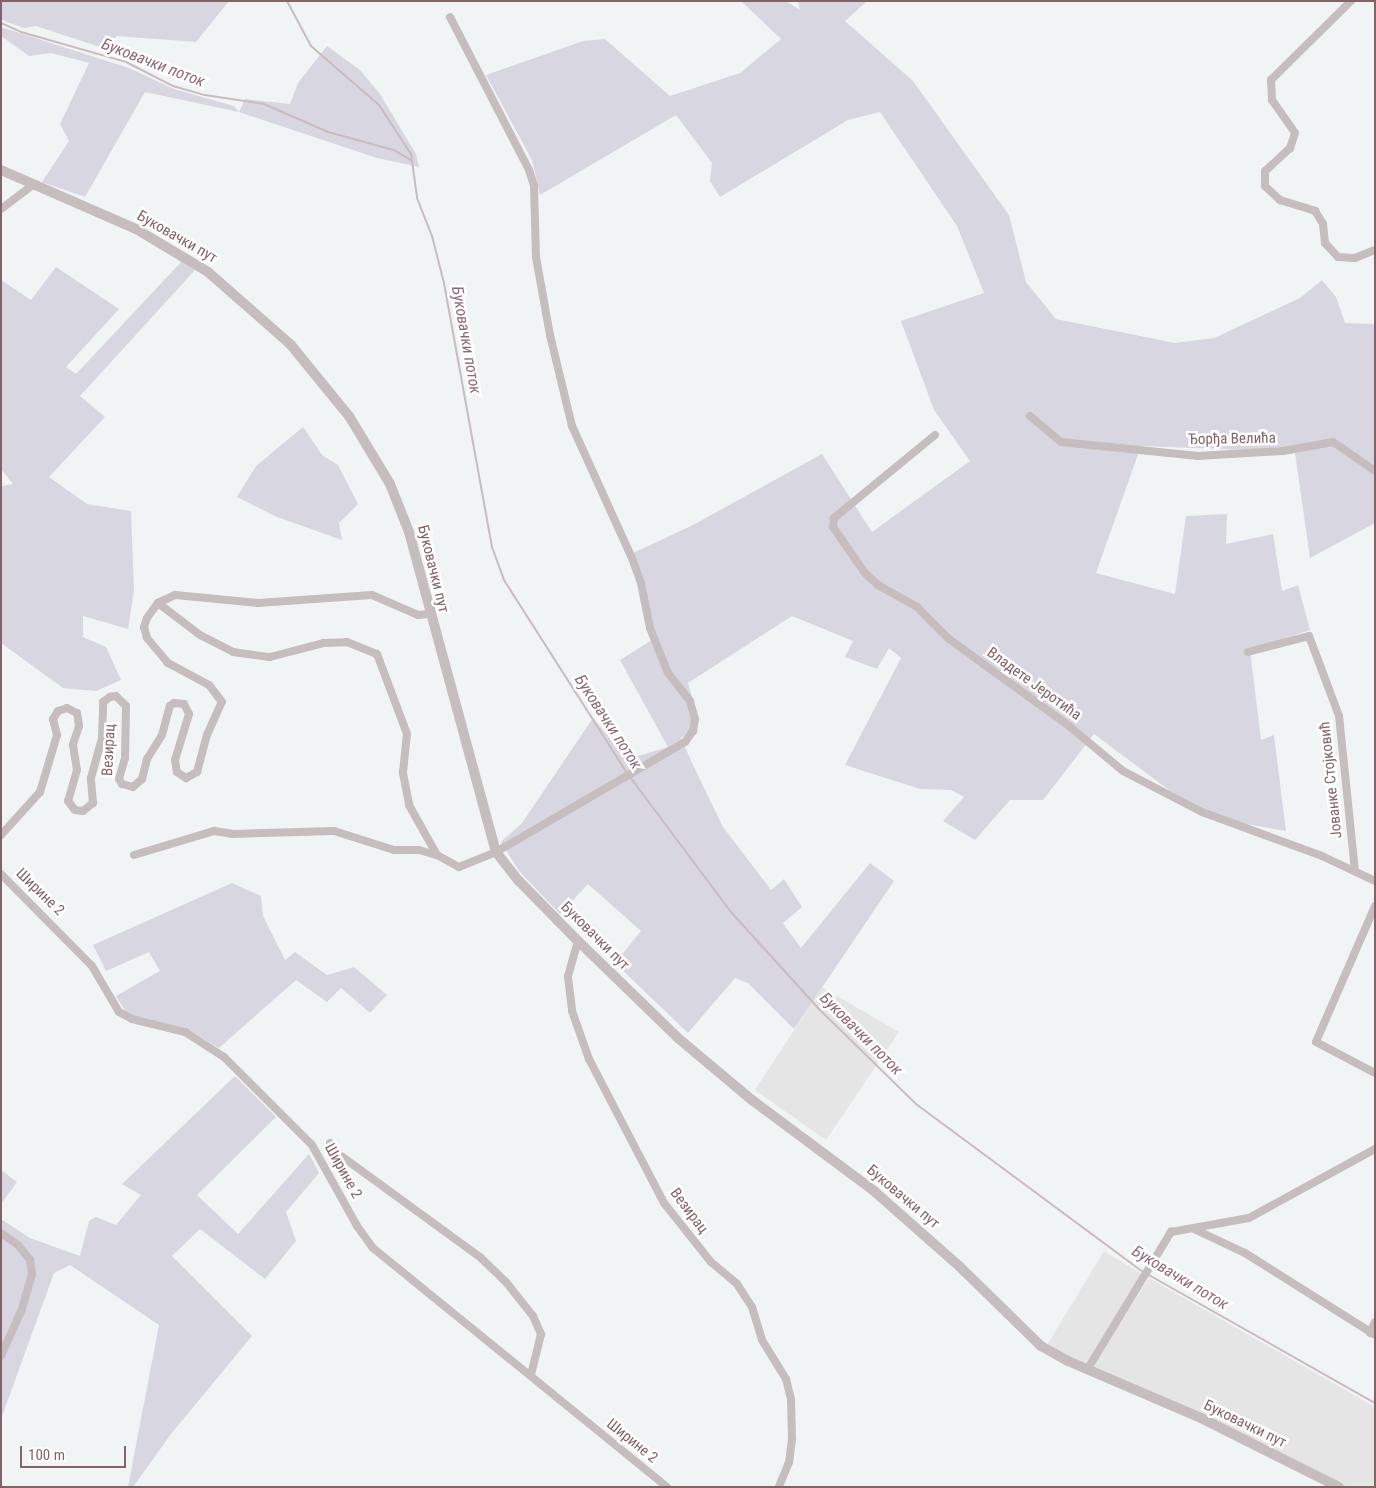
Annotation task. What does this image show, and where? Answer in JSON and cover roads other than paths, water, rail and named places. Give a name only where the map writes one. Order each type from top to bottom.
[{"type":"street","points":[[1351,1],[1271,80],[1272,100],[1295,133],[1290,148],[1265,171],[1265,186],[1280,200],[1315,211],[1323,224],[1325,243],[1338,257],[1356,258],[1375,250]]},
{"type":"street","points":[[134,855],[214,830],[232,834],[334,831],[394,850],[419,850],[437,855],[459,867],[496,852],[685,742],[693,731],[695,720],[690,701],[668,673],[650,628],[641,583],[631,556],[572,426],[550,335],[540,276],[534,186],[529,170],[450,17]]},
{"type":"street","name":"Буковачки пут","points":[[1,170],[164,244],[208,272],[266,321],[315,372],[362,434],[390,484],[409,532],[429,614],[496,852],[518,881],[578,941],[686,1045],[752,1100],[874,1191],[966,1272],[1032,1339],[1056,1356],[1203,1419],[1339,1487]]},
{"type":"street","points":[[1,209],[33,185]]},
{"type":"street","name":"Ђорђа Велића","points":[[1030,416],[1061,442],[1198,456],[1283,452],[1332,442],[1375,471]]},
{"type":"street","name":"Владете Јеротића","points":[[935,435],[834,518],[833,527],[866,573],[878,585],[917,607],[949,639],[1069,726],[1123,771],[1202,812],[1355,870],[1375,882]]},
{"type":"street","points":[[429,614],[418,615],[372,595],[258,603],[175,595],[158,603],[200,634],[233,652],[270,657],[324,643],[347,642],[377,654],[407,734],[403,773],[408,805],[437,855]]},
{"type":"street","name":"Везирац","points":[[1,834],[40,792],[57,735],[53,719],[58,711],[67,708],[77,712],[79,726],[73,745],[77,770],[68,801],[74,810],[83,812],[93,803],[91,778],[102,738],[104,702],[110,697],[116,696],[126,706],[125,758],[119,779],[122,784],[133,787],[142,779],[147,759],[162,735],[170,706],[174,703],[184,704],[189,714],[189,723],[175,760],[177,772],[186,778],[197,772],[206,735],[222,702],[209,685],[168,663],[147,638],[144,627],[146,618],[158,603]]},
{"type":"street","name":"Јованке Стојковић","points":[[1248,652],[1309,636],[1339,716],[1355,870]]},
{"type":"street","name":"Ширине 2","points":[[1,874],[92,966],[119,1012],[132,1019],[185,1032],[224,1057],[312,1145],[357,1226],[373,1248],[667,1487]]},
{"type":"street","points":[[1375,906],[1316,1042],[1375,1073]]},
{"type":"street","name":"Везирац","points":[[578,941],[568,977],[572,1011],[589,1059],[664,1203],[711,1262],[737,1284],[752,1307],[762,1340],[786,1379],[791,1399],[792,1440],[789,1462],[779,1487]]},
{"type":"street","points":[[330,1143],[333,1150],[481,1258],[506,1282],[533,1316],[541,1334],[531,1375]]},
{"type":"street","points":[[1087,1370],[1168,1235],[1182,1228],[1192,1229],[1228,1224],[1264,1212],[1375,1149]]},
{"type":"street","points":[[1192,1229],[1245,1253],[1372,1334],[1375,1322]]},
{"type":"street","points":[[1,1233],[18,1245],[30,1260],[32,1274],[22,1309],[1,1356]]},
{"type":"waterway","points":[[287,1],[311,46],[379,105],[411,154],[412,161]]},
{"type":"waterway","name":"Буковачки поток","points":[[1,23],[21,32],[126,62],[173,86],[205,95],[264,104],[328,132],[394,150],[412,161],[417,198],[432,236],[444,283],[492,547],[504,580],[627,773]]},
{"type":"waterway","name":"Буковачки поток","points":[[630,777],[731,912],[819,1009],[916,1104],[1143,1272]]},
{"type":"waterway","name":"Буковачки поток","points":[[1147,1274],[1375,1403]]}]
